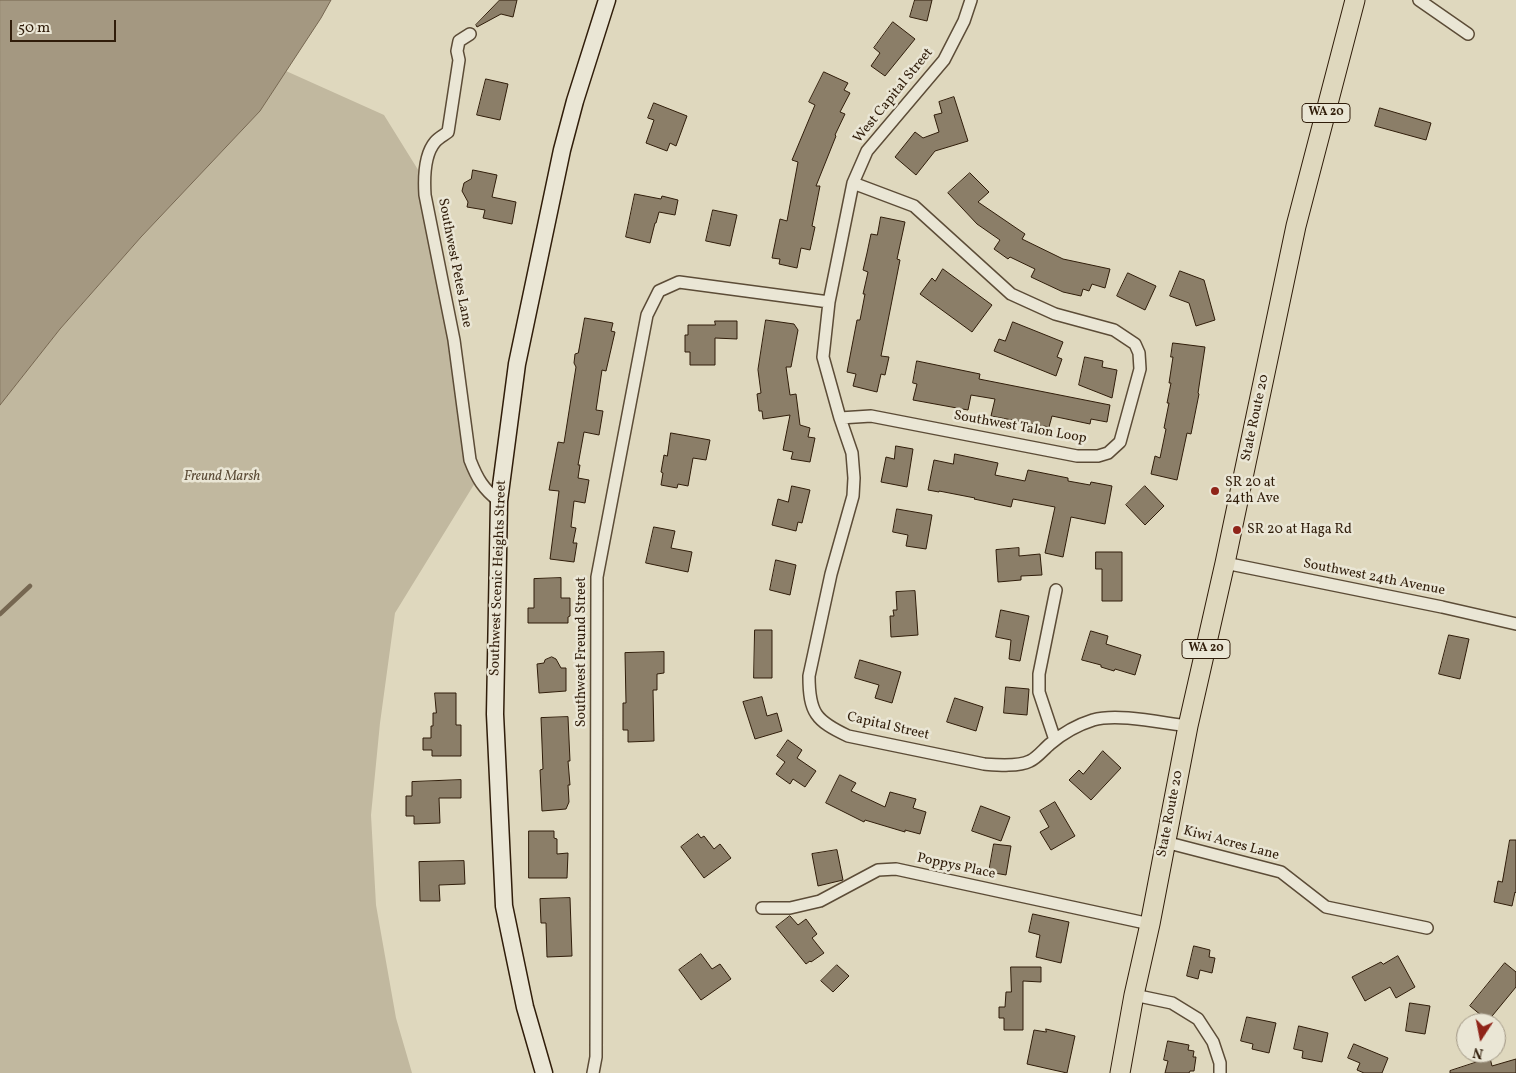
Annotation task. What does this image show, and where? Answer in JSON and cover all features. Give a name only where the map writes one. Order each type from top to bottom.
[{"type":"main road","name":"State Route 20","points":[[1120,1073],[1188,726],[1225,564],[1296,226],[1355,0]]},
{"type":"street","name":"Southwest Scenic Heights Street","points":[[544,1073],[526,1007],[504,906],[495,714],[499,501],[517,364],[562,150],[575,101],[607,0]]},
{"type":"street","name":"West Capital Street","points":[[828,302],[853,184],[867,151],[944,60],[964,21],[971,0]]},
{"type":"street","points":[[1419,0],[1468,34]]},
{"type":"street","name":"Southwest Petes Lane","points":[[470,34],[459,41],[457,51],[459,60],[448,132],[435,142],[430,151],[424,181],[425,195],[454,340],[470,460],[488,494],[499,501]]},
{"type":"street","name":"Southwest Talon Loop","points":[[840,418],[871,416],[1077,456],[1098,456],[1108,453],[1120,442],[1140,369],[1139,353],[1135,344],[1128,339],[1106,327],[1055,314],[1011,294],[914,206],[853,184]]},
{"type":"street","name":"Southwest Freund Street","points":[[593,1073],[596,1057],[597,577],[648,315],[659,291],[679,282],[828,302]]},
{"type":"street","name":"Capital Street","points":[[828,302],[823,357],[852,453],[854,478],[852,496],[831,574],[809,676],[811,705],[817,717],[828,727],[848,736],[984,764],[1007,765],[1030,761],[1054,740],[1073,728],[1095,720],[1128,718],[1188,726]]},
{"type":"street","name":"Southwest 24th Avenue","points":[[1225,564],[1442,607],[1516,624]]},
{"type":"street","points":[[1054,740],[1039,692],[1039,674],[1056,590]]},
{"type":"street","name":"Kiwi Acres Lane","points":[[1165,842],[1282,872],[1326,907],[1427,928]]},
{"type":"street","name":"Poppys Place","points":[[762,908],[790,908],[820,901],[878,870],[896,869],[1150,924]]},
{"type":"street","points":[[1134,995],[1172,1003],[1198,1019],[1213,1042],[1220,1063],[1220,1073]]},
{"type":"green space","name":"Freund Marsh","points":[[286,71],[384,115],[425,181],[478,478],[395,613],[380,723],[371,815],[376,905],[396,1018],[412,1073],[0,1073],[0,405],[60,329],[141,237],[260,111]]},
{"type":"shaded area","points":[[0,0],[331,0],[260,111],[141,237],[60,329],[0,405]]},
{"type":"building","points":[[500,0],[517,0],[513,17],[501,14],[477,27],[476,25]]},
{"type":"building","points":[[915,0],[932,0],[927,21],[910,17]]},
{"type":"building","points":[[893,22],[915,39],[885,76],[871,66],[880,53],[874,48]]},
{"type":"building","points":[[824,72],[848,83],[844,90],[850,93],[840,112],[845,114],[816,186],[820,186],[812,226],[815,227],[810,250],[801,248],[797,268],[779,264],[780,259],[772,258],[780,219],[787,221],[798,162],[792,160],[815,105],[809,102]]},
{"type":"building","points":[[486,79],[508,84],[500,120],[477,115]]},
{"type":"building","points":[[954,97],[968,141],[935,151],[916,175],[895,157],[915,132],[923,138],[939,132],[934,115],[942,113],[939,102]]},
{"type":"building","points":[[654,103],[687,116],[676,146],[670,143],[667,151],[646,143],[654,120],[648,118]]},
{"type":"building","points":[[1380,108],[1431,123],[1426,140],[1375,126]]},
{"type":"building","points":[[473,170],[497,175],[492,197],[516,202],[512,224],[483,218],[485,210],[467,207],[468,202],[462,191],[464,183],[471,179]]},
{"type":"building","points":[[970,173],[989,192],[978,202],[1025,234],[1022,239],[1063,259],[1110,269],[1105,288],[1092,284],[1089,291],[1083,289],[1081,296],[1063,292],[1031,277],[1035,269],[1010,257],[1008,259],[994,249],[1000,240],[977,224],[948,193]]},
{"type":"building","points":[[635,194],[661,199],[662,196],[678,200],[675,215],[659,212],[650,243],[626,237]]},
{"type":"building","points":[[713,210],[737,215],[730,246],[706,241]]},
{"type":"building","points":[[881,217],[905,222],[897,259],[900,260],[881,356],[889,357],[885,375],[881,374],[877,392],[853,386],[856,374],[847,372],[857,320],[860,320],[865,294],[863,294],[868,272],[863,270],[871,234],[877,235]]},
{"type":"building","points":[[943,269],[992,305],[972,332],[920,294],[932,278],[935,281]]},
{"type":"building","points":[[1180,271],[1204,280],[1215,320],[1196,326],[1189,303],[1170,296]]},
{"type":"building","points":[[1128,273],[1156,286],[1145,310],[1117,296]]},
{"type":"building","points":[[585,318],[613,323],[611,331],[615,332],[606,371],[602,370],[596,410],[603,411],[599,435],[584,432],[578,465],[580,465],[578,478],[589,480],[585,503],[574,501],[571,527],[576,528],[573,543],[577,543],[574,562],[550,559],[559,491],[549,490],[558,442],[564,443],[576,367],[574,363],[575,354],[578,353]]},
{"type":"building","points":[[766,320],[794,324],[798,330],[791,367],[786,367],[790,395],[796,394],[800,425],[810,428],[808,437],[815,438],[810,462],[791,459],[793,452],[783,450],[790,415],[763,419],[762,411],[759,411],[757,394],[761,393],[758,370]]},
{"type":"building","points":[[715,321],[737,321],[737,339],[715,338],[715,365],[690,365],[690,352],[685,352],[685,335],[688,335],[688,325],[715,325]]},
{"type":"building","points":[[1013,322],[1063,342],[1057,357],[1062,359],[1056,376],[994,351],[999,339],[1005,341]]},
{"type":"building","points":[[1173,343],[1205,347],[1199,394],[1191,434],[1187,433],[1177,480],[1151,474],[1155,456],[1160,458],[1166,429],[1164,428],[1169,403],[1167,403],[1171,383],[1169,383]]},
{"type":"building","points":[[1085,357],[1103,361],[1102,367],[1117,370],[1112,398],[1079,385]]},
{"type":"building","points":[[917,361],[980,374],[979,379],[1110,405],[1107,422],[1091,419],[1090,424],[1052,416],[1049,427],[991,416],[995,399],[971,395],[968,410],[913,400],[917,384],[913,383]]},
{"type":"building","points":[[671,433],[710,440],[706,460],[693,458],[688,486],[678,484],[677,488],[661,485],[664,455],[667,456]]},
{"type":"building","points":[[896,446],[913,449],[907,487],[881,482],[886,457],[894,459]]},
{"type":"building","points":[[955,454],[998,463],[995,475],[1025,481],[1028,470],[1068,478],[1068,481],[1090,485],[1091,482],[1112,486],[1105,524],[1071,517],[1063,557],[1045,553],[1055,507],[1013,499],[1011,507],[975,498],[928,490],[934,460],[953,464]]},
{"type":"building","points":[[792,486],[810,490],[802,523],[798,522],[796,531],[772,525],[778,499],[788,502]]},
{"type":"building","points":[[1145,486],[1164,506],[1145,525],[1126,505]]},
{"type":"building","points":[[897,509],[932,515],[926,549],[906,546],[908,535],[893,532]]},
{"type":"building","points":[[654,527],[675,531],[671,548],[692,552],[688,572],[646,563]]},
{"type":"building","points":[[1019,548],[1019,556],[1040,554],[1042,575],[1021,576],[1021,580],[998,582],[996,550]]},
{"type":"building","points":[[1096,552],[1122,552],[1122,601],[1102,601],[1102,569],[1096,569]]},
{"type":"building","points":[[776,560],[796,565],[790,595],[770,590]]},
{"type":"building","points":[[561,578],[561,598],[570,598],[568,623],[528,623],[528,608],[534,608],[534,579]]},
{"type":"building","points":[[915,591],[918,635],[891,637],[890,616],[894,616],[893,610],[897,610],[896,592]]},
{"type":"building","points":[[1001,610],[1029,616],[1020,661],[1009,659],[1011,640],[996,637]]},
{"type":"building","points":[[755,630],[772,630],[772,678],[754,678]]},
{"type":"building","points":[[1091,631],[1108,636],[1106,644],[1141,655],[1135,675],[1115,669],[1114,671],[1082,660]]},
{"type":"building","points":[[1449,635],[1469,639],[1460,679],[1439,674]]},
{"type":"building","points":[[664,652],[664,673],[657,674],[657,690],[653,690],[654,741],[628,742],[628,730],[623,730],[623,703],[626,703],[625,653]]},
{"type":"building","points":[[552,657],[556,659],[561,668],[566,668],[566,691],[539,693],[537,664],[544,663],[545,660]]},
{"type":"building","points":[[860,660],[901,672],[892,703],[875,698],[879,685],[855,678]]},
{"type":"building","points":[[1006,687],[1029,689],[1027,715],[1004,713]]},
{"type":"building","points":[[435,693],[456,693],[456,725],[461,725],[461,756],[432,756],[432,750],[423,750],[423,738],[431,738],[433,713],[436,713]]},
{"type":"building","points":[[762,697],[767,716],[777,713],[782,731],[755,739],[743,702]]},
{"type":"building","points":[[955,698],[983,707],[976,731],[947,722]]},
{"type":"building","points":[[568,717],[569,802],[566,809],[542,811],[540,770],[543,769],[541,718]]},
{"type":"building","points":[[788,740],[802,750],[797,758],[816,771],[805,787],[793,779],[790,784],[776,774],[785,762],[777,756]]},
{"type":"building","points":[[1103,751],[1121,768],[1091,800],[1069,780],[1079,770],[1083,774]]},
{"type":"building","points":[[840,775],[856,783],[851,791],[885,807],[890,792],[916,799],[913,808],[926,812],[920,834],[905,830],[905,832],[865,820],[864,822],[826,803]]},
{"type":"building","points":[[461,780],[461,798],[439,798],[440,823],[414,824],[414,816],[406,816],[406,796],[412,796],[412,782]]},
{"type":"building","points":[[1055,802],[1075,836],[1051,850],[1040,832],[1049,827],[1040,811]]},
{"type":"building","points":[[981,806],[1010,817],[1001,841],[972,831]]},
{"type":"building","points":[[529,831],[554,831],[554,838],[557,839],[557,854],[568,853],[567,878],[529,878]]},
{"type":"building","points":[[698,834],[701,838],[704,836],[714,849],[720,844],[731,858],[704,878],[681,847]]},
{"type":"building","points":[[1510,840],[1516,840],[1516,893],[1512,906],[1494,902],[1498,881],[1502,882]]},
{"type":"building","points":[[994,844],[1011,846],[1006,875],[989,872]]},
{"type":"building","points":[[837,850],[843,880],[818,886],[812,854]]},
{"type":"building","points":[[464,861],[465,884],[439,885],[440,901],[420,901],[419,862]]},
{"type":"building","points":[[570,898],[572,956],[547,957],[546,923],[541,923],[540,899]]},
{"type":"building","points":[[1033,914],[1069,922],[1061,963],[1036,957],[1040,935],[1029,932]]},
{"type":"building","points":[[790,916],[798,925],[806,919],[817,934],[812,938],[824,953],[806,964],[776,927]]},
{"type":"building","points":[[1194,946],[1210,950],[1209,957],[1215,958],[1212,973],[1200,970],[1198,979],[1187,976]]},
{"type":"building","points":[[701,954],[712,969],[720,964],[731,979],[701,1000],[679,970]]},
{"type":"building","points":[[1398,956],[1415,987],[1396,998],[1390,987],[1365,1001],[1352,977],[1381,962],[1383,964]]},
{"type":"building","points":[[1505,963],[1516,972],[1516,987],[1495,1013],[1478,1013],[1470,1006]]},
{"type":"building","points":[[837,965],[849,976],[833,992],[821,981]]},
{"type":"building","points":[[1011,967],[1041,967],[1041,982],[1023,981],[1023,1030],[1004,1030],[1004,1018],[999,1018],[999,1007],[1005,1007],[1006,992],[1011,992]]},
{"type":"building","points":[[1410,1003],[1430,1006],[1425,1034],[1406,1031]]},
{"type":"building","points":[[1247,1017],[1276,1023],[1269,1053],[1252,1049],[1253,1044],[1241,1041]]},
{"type":"building","points":[[1299,1026],[1328,1033],[1322,1062],[1302,1058],[1303,1051],[1294,1049]]},
{"type":"building","points":[[1046,1029],[1075,1036],[1067,1073],[1027,1064],[1034,1030],[1046,1032]]},
{"type":"building","points":[[1168,1041],[1189,1045],[1188,1050],[1194,1051],[1193,1057],[1196,1057],[1194,1071],[1189,1073],[1165,1073],[1168,1061],[1164,1060]]},
{"type":"building","points":[[1354,1044],[1388,1058],[1382,1073],[1364,1073],[1357,1070],[1360,1063],[1348,1058]]},
{"type":"building","points":[[1516,1059],[1516,1073],[1450,1073],[1450,1071],[1475,1063],[1491,1063],[1492,1066]]},
{"type":"waterway","points":[[0,614],[30,586]]},
{"type":"place","name":"SR 20 at 24th Ave","points":[[1215,491]]},
{"type":"place","name":"SR 20 at Haga Rd","points":[[1237,530]]}]
